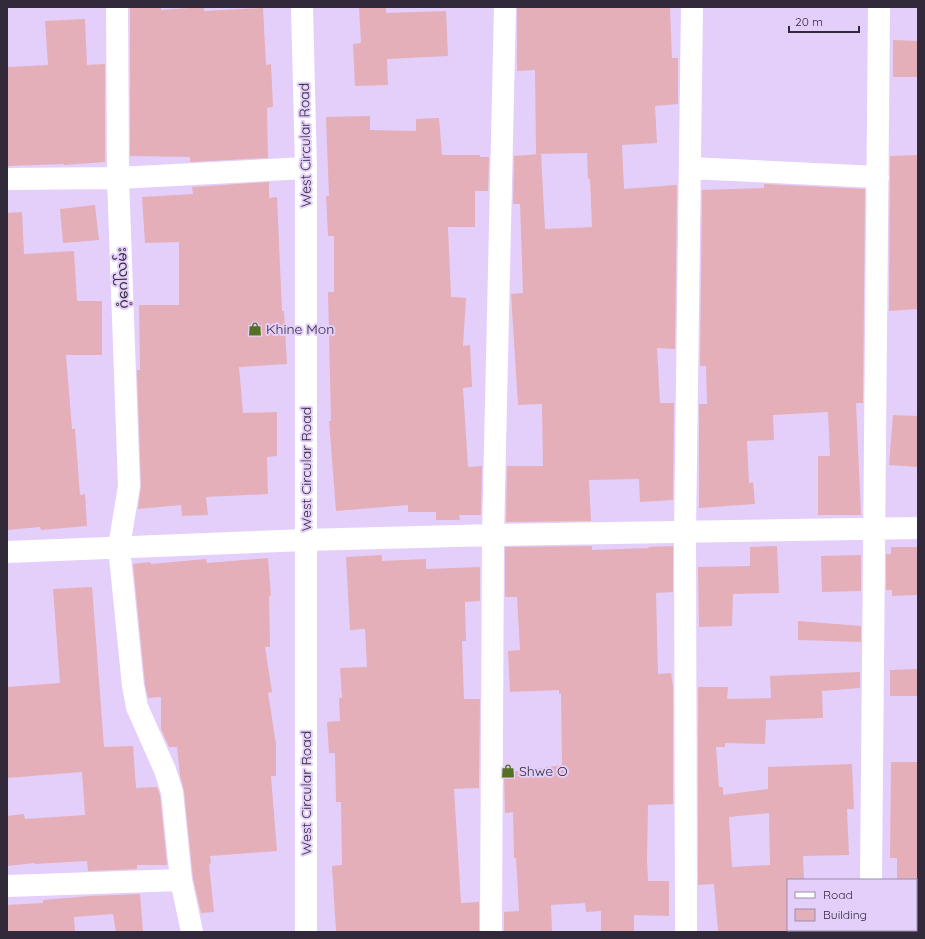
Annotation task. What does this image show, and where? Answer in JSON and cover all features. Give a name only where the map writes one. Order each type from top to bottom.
[{"type":"street","name":"ဂံ့ဂေါ်လမ်း","points":[[117,7],[118,178],[129,486],[119,547],[133,686],[137,707],[165,770],[172,792],[181,880],[192,932]]},
{"type":"street","name":"West Circular Road","points":[[302,7],[306,168],[306,932]]},
{"type":"street","points":[[491,932],[494,535],[505,7]]},
{"type":"street","points":[[686,932],[685,533],[692,7]]},
{"type":"street","points":[[871,879],[879,7]]},
{"type":"street","points":[[7,179],[118,178],[306,168]]},
{"type":"street","points":[[690,168],[878,177]]},
{"type":"street","points":[[7,552],[306,540],[494,535],[918,528]]},
{"type":"street","points":[[7,886],[181,880]]},
{"type":"building","points":[[130,7],[161,7],[161,10],[204,7],[204,11],[263,8],[266,65],[271,64],[273,107],[267,108],[268,158],[190,162],[190,157],[130,156]]},
{"type":"building","points":[[359,7],[386,7],[386,13],[446,11],[448,56],[387,59],[388,85],[355,86],[353,44],[361,43]]},
{"type":"building","points":[[517,7],[670,7],[672,58],[678,58],[678,104],[655,106],[657,143],[622,145],[624,189],[677,185],[675,349],[657,348],[660,403],[674,403],[673,500],[640,502],[639,479],[589,480],[591,521],[506,522],[507,466],[543,466],[542,404],[518,405],[511,294],[523,293],[520,204],[513,204],[514,156],[541,154],[545,229],[592,227],[590,179],[588,179],[587,153],[536,154],[535,70],[517,71]]},
{"type":"building","points":[[85,19],[87,65],[105,64],[105,162],[64,165],[7,166],[7,67],[48,65],[45,21]]},
{"type":"building","points":[[893,40],[918,41],[918,77],[893,77]]},
{"type":"building","points":[[370,116],[370,130],[416,131],[416,119],[439,118],[442,155],[480,155],[480,157],[489,157],[488,191],[475,191],[475,227],[448,227],[451,297],[466,298],[463,346],[470,345],[472,387],[463,388],[468,467],[482,466],[481,515],[459,515],[460,520],[436,520],[436,512],[408,512],[408,505],[336,511],[329,421],[331,421],[328,292],[334,292],[334,236],[328,236],[326,196],[329,196],[326,117]]},
{"type":"building","points":[[918,155],[918,309],[889,311],[890,156]]},
{"type":"building","points":[[269,182],[269,198],[277,197],[282,311],[284,311],[287,364],[239,367],[243,413],[277,412],[277,456],[267,457],[268,494],[206,497],[208,515],[182,516],[181,505],[138,509],[141,486],[137,370],[140,370],[139,305],[179,305],[179,242],[145,243],[142,197],[193,194],[192,187]]},
{"type":"building","points":[[764,184],[865,189],[863,403],[856,403],[861,515],[818,515],[818,456],[830,456],[828,412],[773,415],[774,440],[747,441],[749,483],[753,482],[755,504],[699,508],[699,404],[707,404],[706,366],[700,366],[702,190],[764,188]]},
{"type":"building","points":[[95,205],[99,240],[63,243],[60,209]]},
{"type":"building","points":[[22,212],[24,254],[74,251],[77,301],[102,301],[102,355],[66,355],[72,429],[75,429],[80,495],[85,494],[87,526],[41,530],[40,527],[7,530],[7,213]]},
{"type":"building","points":[[893,415],[918,416],[918,467],[889,465]]},
{"type":"building","points":[[592,546],[592,550],[673,546],[673,592],[656,593],[658,674],[671,673],[673,687],[673,804],[648,805],[647,860],[648,881],[669,881],[669,916],[634,915],[634,932],[601,932],[601,911],[586,912],[585,903],[551,905],[552,932],[504,932],[504,912],[519,911],[516,858],[514,858],[513,812],[505,813],[504,773],[562,765],[561,694],[559,694],[559,690],[510,692],[508,651],[520,650],[517,597],[505,597],[505,547]]},
{"type":"building","points":[[777,546],[779,593],[733,594],[732,626],[699,627],[698,567],[750,566],[750,547]]},
{"type":"building","points":[[891,547],[918,547],[918,595],[892,596],[892,590],[886,590],[886,554],[891,554]]},
{"type":"building","points":[[382,555],[382,561],[426,559],[426,569],[480,567],[480,601],[465,602],[466,641],[462,641],[464,699],[480,699],[479,788],[454,789],[461,903],[479,902],[479,932],[336,932],[332,866],[342,865],[341,802],[336,802],[335,753],[329,753],[327,722],[340,721],[339,698],[342,698],[340,668],[367,667],[365,629],[350,630],[346,557]]},
{"type":"building","points":[[861,555],[861,591],[822,592],[821,556]]},
{"type":"building","points":[[268,558],[271,596],[269,596],[270,647],[265,647],[272,692],[268,693],[276,744],[276,776],[271,776],[277,851],[210,856],[211,863],[209,864],[214,912],[201,913],[193,878],[184,791],[180,775],[177,747],[169,747],[161,729],[161,697],[148,698],[145,684],[133,564],[150,562],[151,564],[206,559],[207,563]]},
{"type":"building","points":[[92,587],[104,747],[133,746],[136,788],[157,787],[160,795],[167,865],[137,865],[137,869],[88,871],[87,861],[35,863],[7,866],[7,816],[24,814],[25,819],[85,815],[82,772],[7,778],[7,687],[60,683],[53,589]]},
{"type":"building","points":[[798,621],[861,626],[861,642],[798,640]]},
{"type":"building","points":[[918,669],[918,696],[890,696],[890,670]]},
{"type":"building","points":[[860,672],[860,688],[822,691],[823,718],[766,720],[765,744],[725,743],[725,747],[716,747],[719,787],[723,787],[723,795],[768,789],[768,767],[852,764],[854,809],[847,809],[849,855],[803,856],[804,879],[787,879],[788,932],[718,932],[714,884],[698,885],[698,687],[728,687],[727,699],[771,698],[770,676]],"holes":[[[769,813],[770,865],[732,867],[729,817]]]},
{"type":"building","points":[[891,762],[918,762],[918,880],[897,879],[897,858],[890,858]]},
{"type":"building","points":[[140,894],[143,932],[116,932],[113,914],[74,917],[75,932],[7,932],[7,905],[43,903],[43,900],[89,896]]},
{"type":"place","name":"Khine Mon","points":[[255,329]]},
{"type":"place","name":"Shwe O","points":[[508,771]]}]
